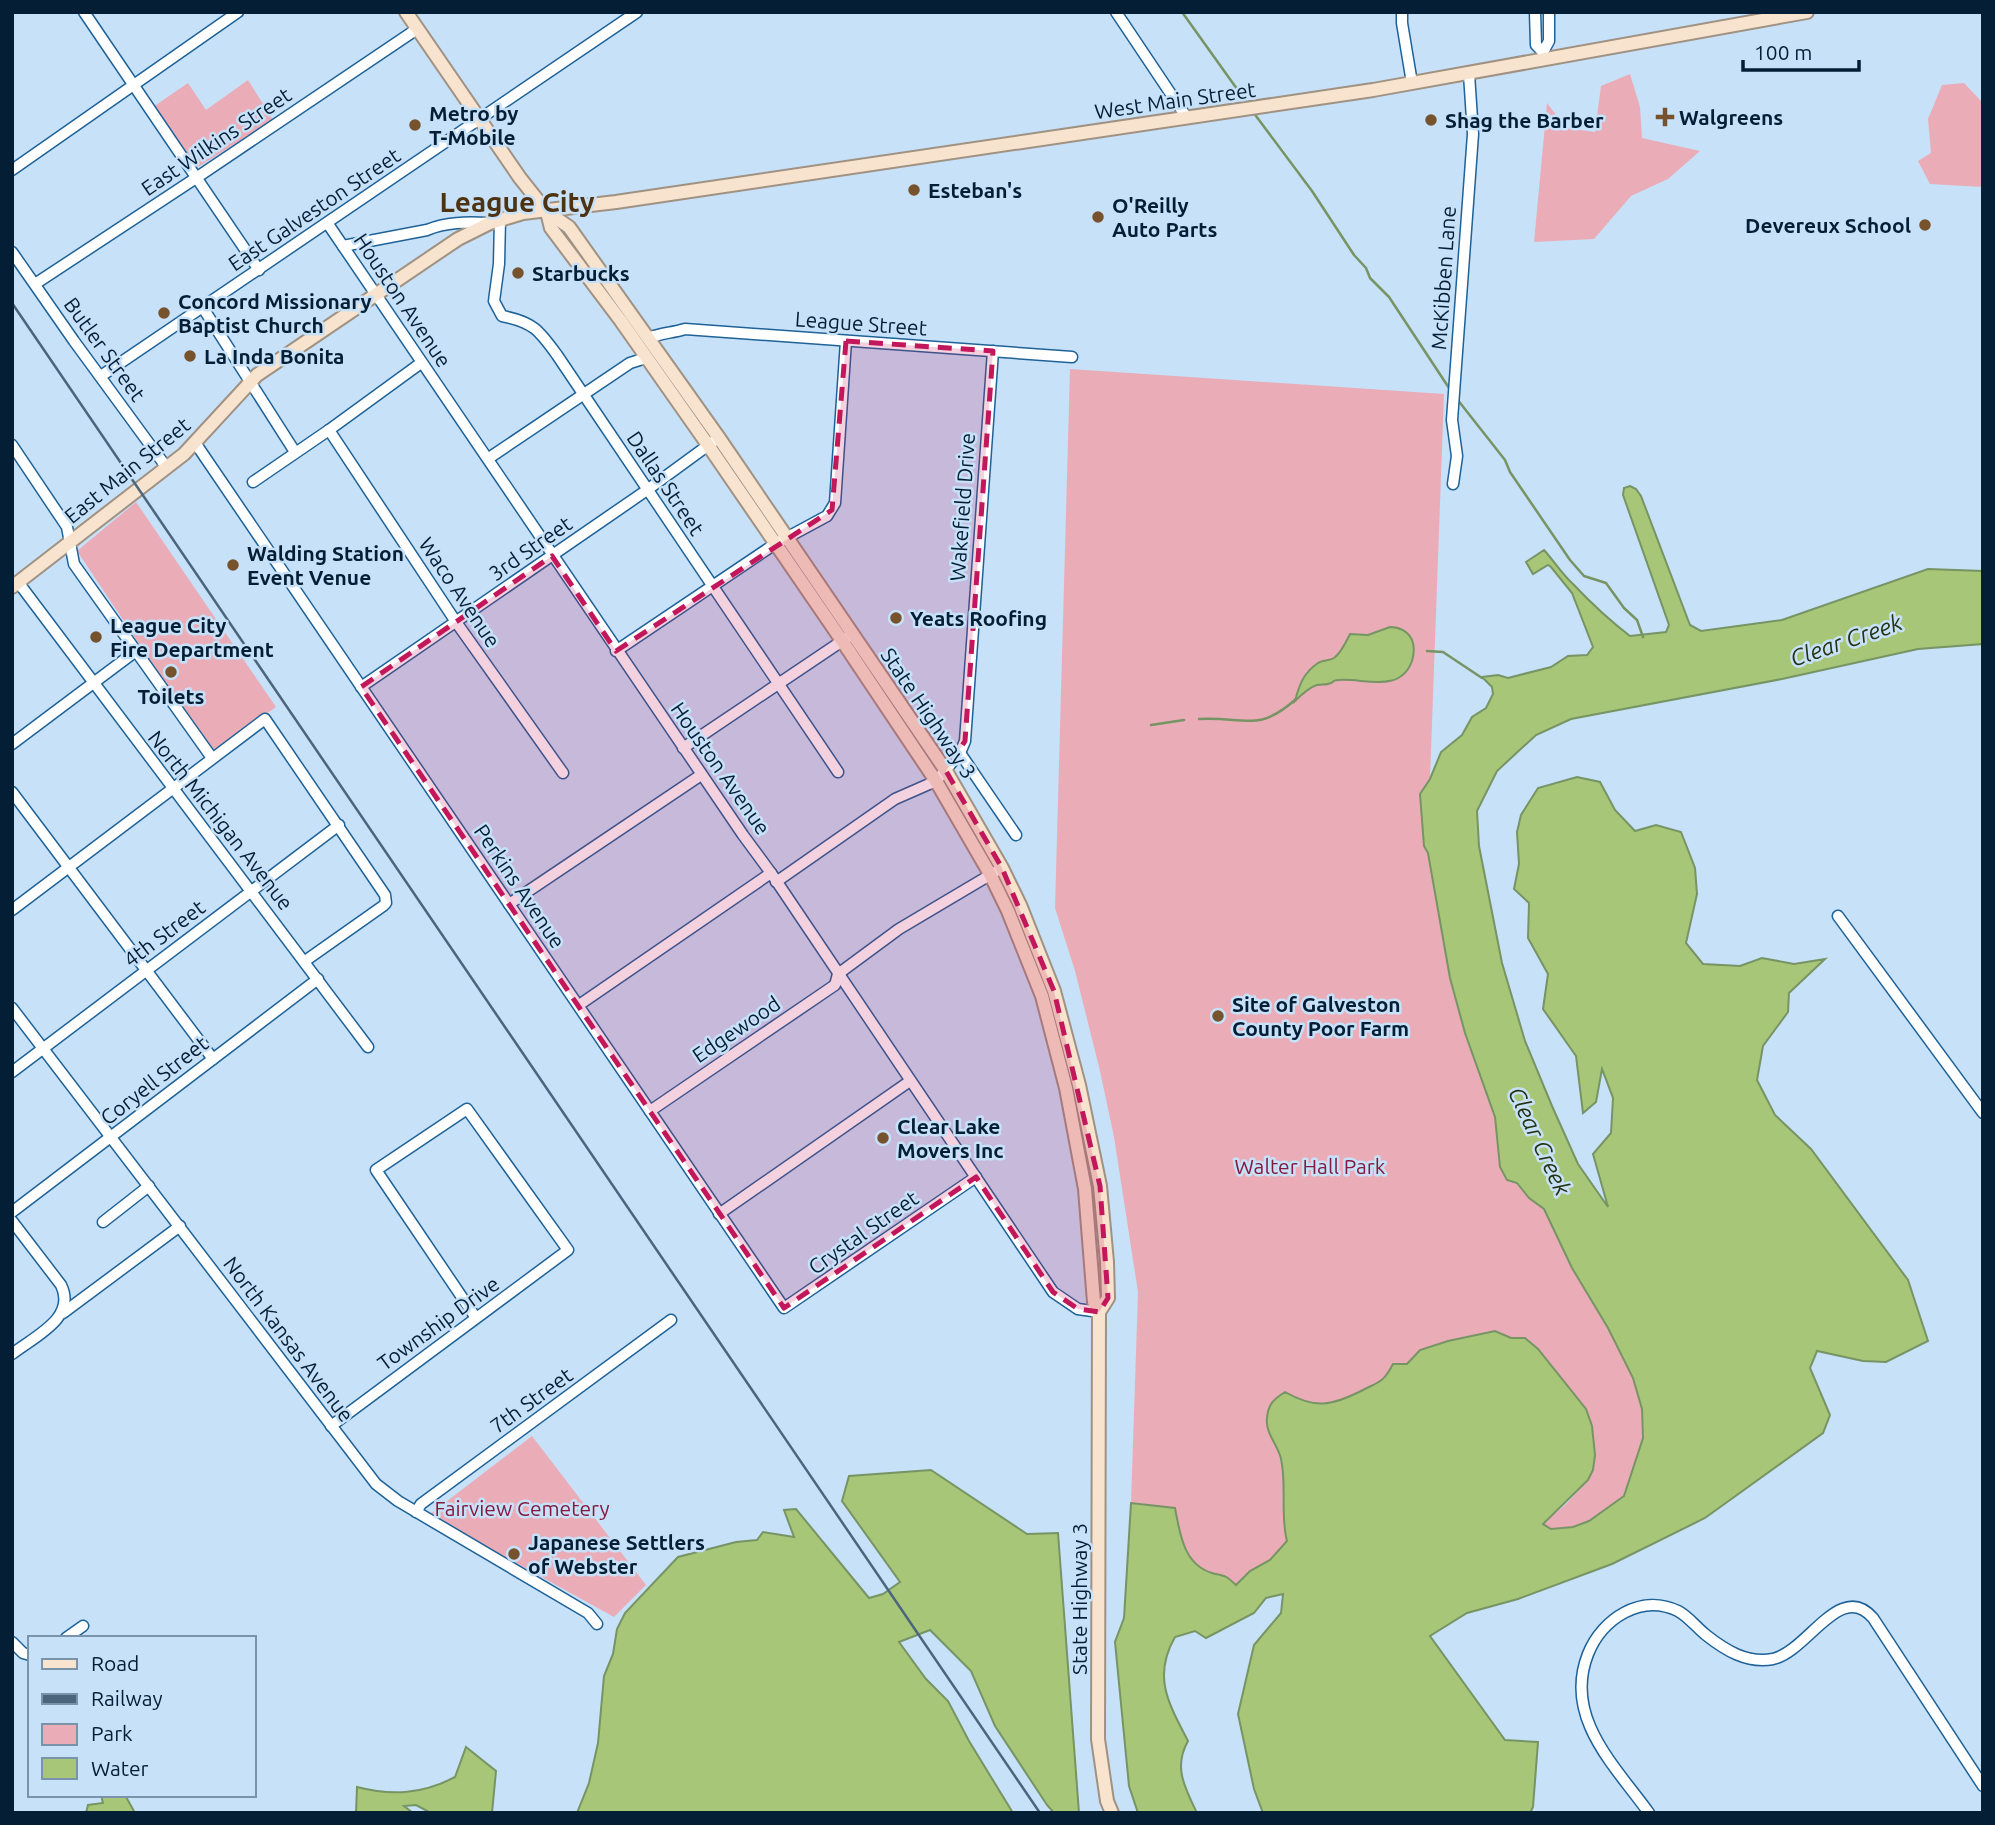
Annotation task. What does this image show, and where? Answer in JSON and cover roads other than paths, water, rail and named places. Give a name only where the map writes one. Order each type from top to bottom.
[{"type":"main road","name":"State Highway 3","points":[[406,12],[478,120],[547,212],[551,228],[648,349],[848,638],[946,771],[996,871],[1042,996],[1066,1088],[1085,1189],[1094,1302],[1099,1312],[1098,1739],[1107,1801],[1112,1813]]},
{"type":"main road","name":"West Main Street","points":[[547,212],[1469,74],[1544,55],[1750,18],[1807,12]]},
{"type":"main road","name":"East Main Street","points":[[15,584],[196,444],[249,383],[458,239],[495,221],[523,213],[547,212]]},
{"type":"main road","name":"State Highway 3","points":[[848,638],[936,781],[996,871]]},
{"type":"street","points":[[84,12],[259,270]]},
{"type":"street","points":[[12,170],[237,12]]},
{"type":"street","name":"East Galveston Street","points":[[101,376],[637,12]]},
{"type":"street","points":[[1116,12],[1186,118]]},
{"type":"street","points":[[1402,12],[1412,83]]},
{"type":"street","points":[[1535,12],[1536,45],[1544,55]]},
{"type":"street","points":[[1544,55],[1549,41],[1549,12]]},
{"type":"street","name":"East Wilkins Street","points":[[35,284],[416,29]]},
{"type":"street","name":"McKibben Lane","points":[[1452,484],[1457,456],[1452,420],[1473,134],[1469,74]]},
{"type":"street","points":[[343,246],[438,226],[495,221]]},
{"type":"street","name":"Dallas Street","points":[[495,221],[499,264],[494,301],[502,316],[529,323],[540,331],[838,772]]},
{"type":"street","name":"Houston Avenue","points":[[328,224],[1053,1292],[1078,1309],[1099,1312]]},
{"type":"street","name":"Butler Street","points":[[12,252],[167,468]]},
{"type":"street","points":[[203,308],[295,452]]},
{"type":"street","name":"League Street","points":[[648,349],[659,334],[672,334],[685,329],[1072,357]]},
{"type":"street","points":[[489,458],[672,334]]},
{"type":"street","points":[[616,651],[780,541],[827,516],[835,503],[846,341]]},
{"type":"street","name":"Wakefield Drive","points":[[936,781],[960,753],[965,741],[993,351]]},
{"type":"street","points":[[253,482],[421,363]]},
{"type":"street","name":"Waco Avenue","points":[[329,430],[456,622],[563,773]]},
{"type":"street","name":"3rd Street","points":[[361,687],[648,490],[713,441]]},
{"type":"street","name":"Perkins Avenue","points":[[196,444],[774,1296]]},
{"type":"street","points":[[12,445],[67,527],[74,564],[212,758]]},
{"type":"street","name":"North Michigan Avenue","points":[[15,584],[368,1047]]},
{"type":"street","points":[[683,748],[848,638]]},
{"type":"street","points":[[12,744],[136,651]]},
{"type":"street","points":[[12,910],[265,719],[339,825],[386,900],[383,906],[305,961]]},
{"type":"street","points":[[960,753],[1016,835]]},
{"type":"street","points":[[509,904],[701,775]]},
{"type":"street","points":[[579,1005],[895,799],[936,781]]},
{"type":"street","points":[[12,792],[213,1059]]},
{"type":"street","name":"4th Street","points":[[12,1072],[339,825]]},
{"type":"street","name":"Edgewood","points":[[650,1111],[835,985],[838,974],[899,929],[996,871]]},
{"type":"street","points":[[1838,916],[1983,1113]]},
{"type":"street","name":"Coryell Street","points":[[12,1212],[318,979]]},
{"type":"street","name":"North Kansas Avenue","points":[[12,1008],[376,1484],[415,1512],[588,1613],[597,1624]]},
{"type":"street","points":[[719,1214],[910,1081]]},
{"type":"street","name":"Township Drive","points":[[331,1426],[568,1250],[467,1109],[376,1170],[476,1318]]},
{"type":"street","name":"Crystal Street","points":[[774,1296],[784,1308],[976,1177]]},
{"type":"street","points":[[103,1222],[149,1186]]},
{"type":"street","points":[[12,1221],[61,1285],[66,1296],[64,1308]]},
{"type":"street","points":[[12,1354],[52,1324],[64,1308],[180,1226]]},
{"type":"street","name":"7th Street","points":[[415,1512],[421,1504],[671,1320]]},
{"type":"street","points":[[1649,1813],[1594,1737],[1581,1697],[1583,1666],[1596,1638],[1617,1616],[1642,1606],[1656,1605],[1677,1611],[1731,1653],[1762,1660],[1793,1650],[1839,1609],[1851,1606],[1864,1610],[1873,1618],[1983,1786]]},
{"type":"street","points":[[69,1636],[83,1626]]},
{"type":"street","points":[[12,1642],[28,1654]]},
{"type":"water","name":"Clear Creek","points":[[1630,486],[1641,496],[1690,625],[1701,631],[1782,620],[1928,569],[1983,571],[1983,644],[1918,649],[1782,679],[1571,719],[1536,735],[1497,771],[1477,811],[1479,846],[1502,963],[1525,1041],[1578,1164],[1608,1207],[1593,1154],[1611,1133],[1613,1098],[1602,1069],[1596,1102],[1583,1113],[1576,1056],[1543,1009],[1548,974],[1528,938],[1529,903],[1514,889],[1519,864],[1517,832],[1521,815],[1538,788],[1577,777],[1600,782],[1615,810],[1635,831],[1656,825],[1681,832],[1695,868],[1697,894],[1686,943],[1703,964],[1740,966],[1762,958],[1794,964],[1825,959],[1789,993],[1788,1012],[1763,1046],[1757,1080],[1775,1115],[1811,1149],[1908,1280],[1928,1341],[1886,1362],[1863,1361],[1817,1351],[1810,1368],[1830,1415],[1823,1433],[1705,1518],[1612,1564],[1518,1599],[1467,1613],[1430,1636],[1505,1740],[1538,1742],[1533,1807],[1530,1813],[1263,1813],[1254,1789],[1238,1714],[1254,1645],[1281,1613],[1283,1594],[1266,1598],[1254,1613],[1206,1638],[1195,1631],[1175,1637],[1168,1651],[1164,1678],[1169,1702],[1188,1741],[1181,1760],[1182,1777],[1197,1813],[1138,1813],[1129,1786],[1115,1642],[1124,1618],[1131,1503],[1175,1508],[1184,1546],[1195,1563],[1202,1569],[1227,1577],[1236,1585],[1250,1571],[1270,1560],[1287,1541],[1281,1459],[1267,1423],[1270,1405],[1285,1392],[1314,1403],[1332,1402],[1377,1383],[1393,1364],[1407,1364],[1420,1350],[1495,1331],[1511,1338],[1525,1338],[1538,1349],[1586,1409],[1592,1426],[1595,1455],[1593,1470],[1588,1480],[1543,1524],[1551,1529],[1573,1527],[1589,1521],[1624,1496],[1643,1438],[1642,1409],[1633,1378],[1608,1328],[1572,1268],[1544,1209],[1529,1198],[1517,1183],[1507,1180],[1500,1167],[1495,1117],[1465,1033],[1450,978],[1428,853],[1424,846],[1420,794],[1430,779],[1441,752],[1462,735],[1472,717],[1486,708],[1493,694],[1492,687],[1482,677],[1498,675],[1508,678],[1551,667],[1568,656],[1587,655],[1593,647],[1572,593],[1551,567],[1548,565],[1533,574],[1526,562],[1544,550],[1565,576],[1607,618],[1630,636],[1666,632],[1669,625],[1623,495],[1624,488]]},
{"type":"water","points":[[1390,627],[1406,632],[1414,645],[1412,661],[1399,678],[1380,682],[1334,681],[1314,686],[1295,701],[1305,675],[1320,662],[1337,656],[1350,634],[1368,635]]},
{"type":"water","points":[[931,1470],[1027,1534],[1058,1533],[1079,1813],[1054,1813],[1047,1805],[995,1726],[971,1671],[930,1630],[899,1642],[926,1679],[948,1701],[1013,1813],[577,1813],[589,1783],[598,1743],[604,1676],[613,1654],[617,1629],[625,1613],[678,1557],[736,1542],[757,1540],[763,1532],[794,1537],[784,1510],[796,1509],[869,1598],[883,1594],[900,1582],[842,1501],[849,1476]]},
{"type":"water","points":[[466,1747],[496,1771],[492,1813],[431,1813],[416,1805],[404,1806],[413,1813],[356,1813],[357,1787],[383,1792],[407,1792],[443,1783],[455,1777]]},
{"type":"water","points":[[102,1797],[126,1797],[135,1813],[86,1813],[88,1805],[103,1803]]},
{"type":"waterway","points":[[1182,12],[1247,103]]},
{"type":"waterway","points":[[1253,112],[1312,191],[1354,255],[1366,268],[1370,278],[1389,297],[1451,391]]},
{"type":"waterway","points":[[1457,399],[1505,460],[1510,472],[1570,560],[1584,576],[1606,583],[1624,608],[1637,620],[1643,637]]},
{"type":"waterway","points":[[1427,651],[1443,652],[1482,678]]},
{"type":"waterway","points":[[1199,719],[1260,720],[1282,710],[1296,699]]},
{"type":"waterway","points":[[1151,725],[1184,720]]},
{"type":"railway","points":[[12,303],[1040,1813]]},
{"type":"place","name":"Walgreens","points":[[1665,117]]},
{"type":"place","name":"Shag the Barber","points":[[1431,120]]},
{"type":"place","name":"Metro by T-Mobile","points":[[415,125]]},
{"type":"place","name":"Esteban's","points":[[914,190]]},
{"type":"place","name":"O'Reilly Auto Parts","points":[[1098,217]]},
{"type":"place","name":"Devereux School","points":[[1925,225]]},
{"type":"place","name":"Starbucks","points":[[518,273]]},
{"type":"place","name":"Concord Missionary Baptist Church","points":[[164,313]]},
{"type":"place","name":"La Inda Bonita","points":[[190,356]]},
{"type":"place","name":"Walding Station Event Venue","points":[[233,565]]},
{"type":"place","name":"Yeats Roofing","points":[[896,618]]},
{"type":"place","name":"League City Fire Department","points":[[96,637]]},
{"type":"place","name":"Toilets","points":[[171,672]]},
{"type":"place","name":"Site of Galveston County Poor Farm","points":[[1218,1016]]},
{"type":"place","name":"Clear Lake Movers Inc","points":[[883,1138]]},
{"type":"place","name":"Japanese Settlers of Webster","points":[[514,1554]]},
{"type":"district","name":"League City","points":[[517,201]]},
{"type":"park label","name":"Walter Hall Park","points":[[1310,1166]]},
{"type":"park label","name":"Fairview Cemetery","points":[[522,1508]]}]
